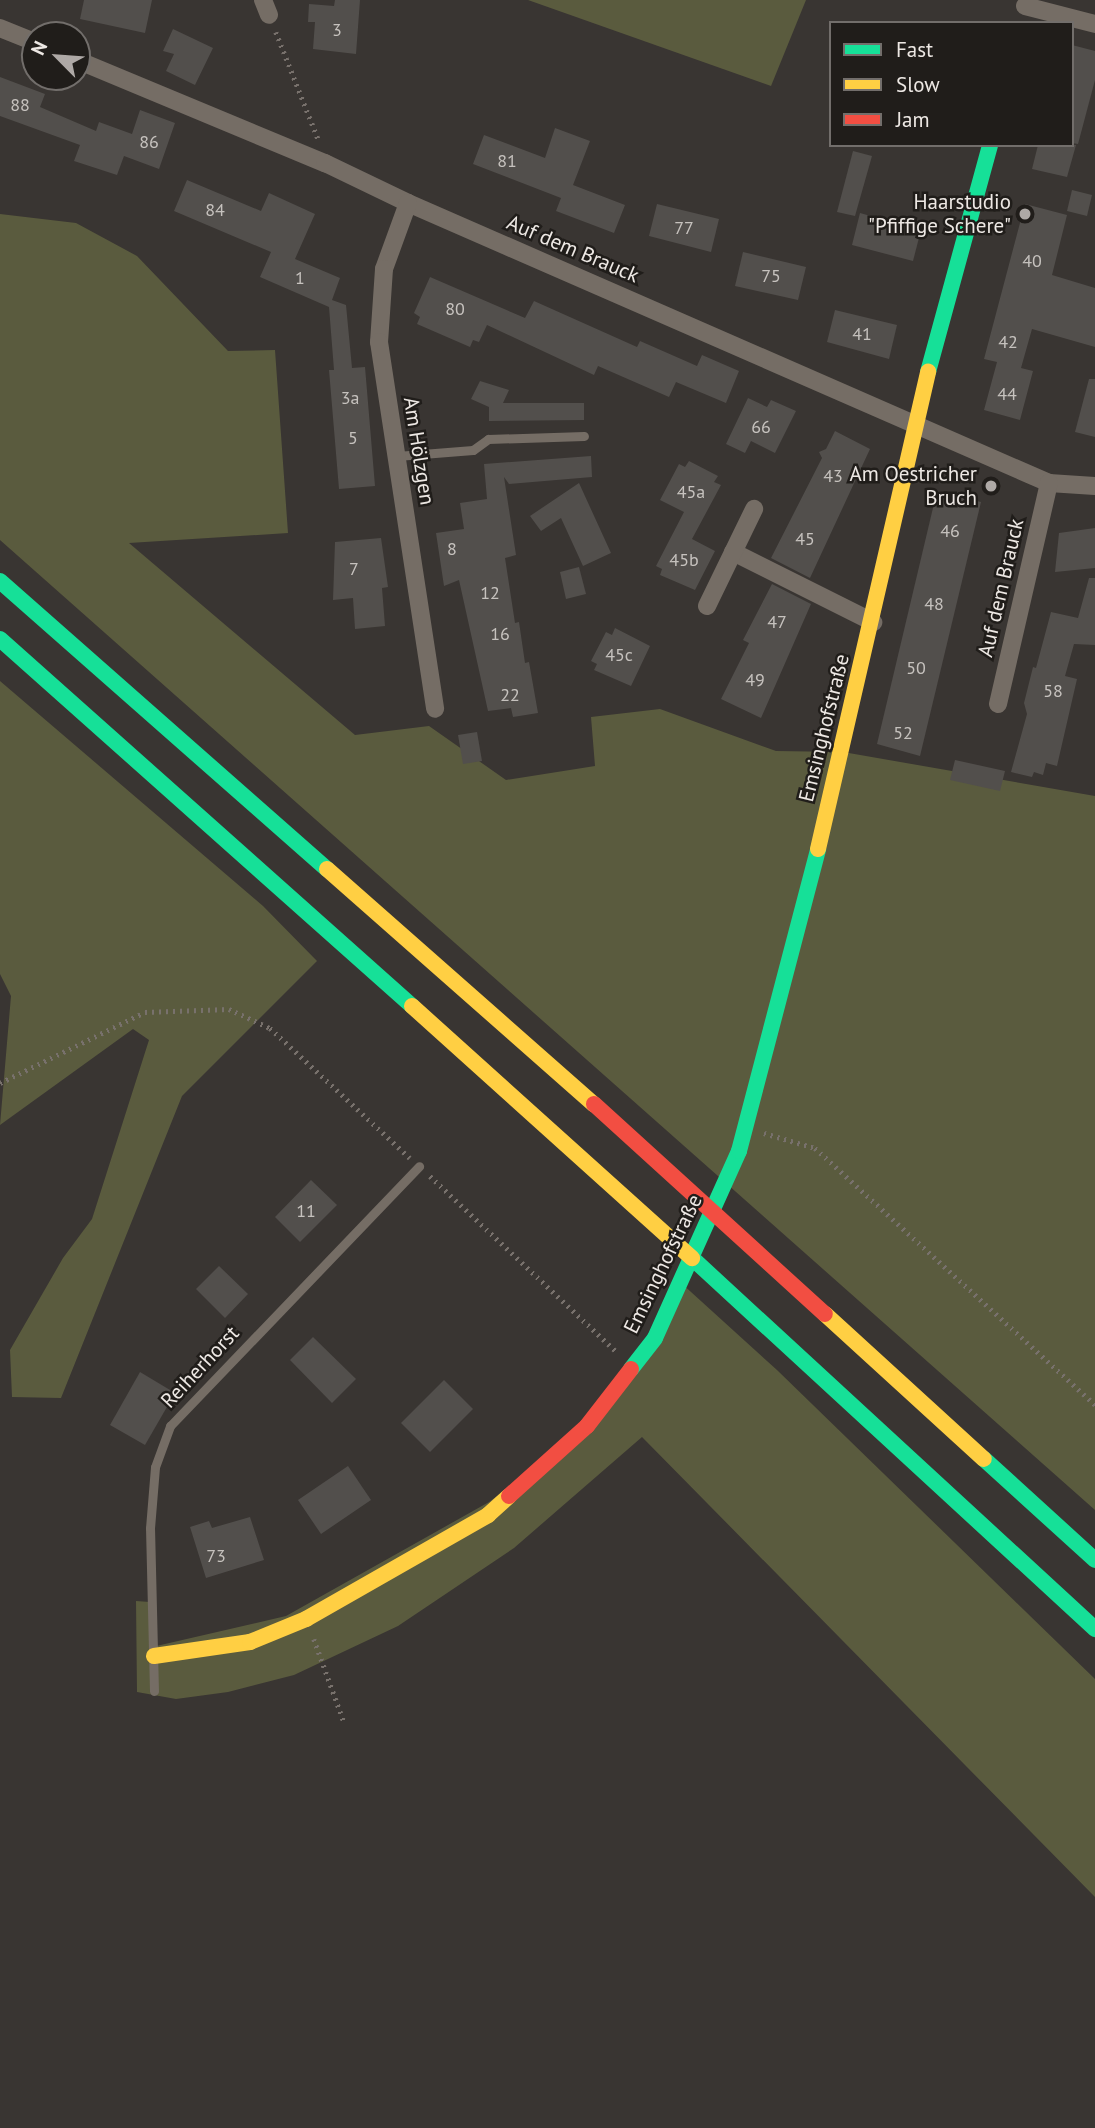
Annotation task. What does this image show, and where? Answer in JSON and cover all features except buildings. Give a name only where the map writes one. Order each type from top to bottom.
[{"type":"main road","name":"Emsinghofstraße","points":[[154,1656],[250,1642],[306,1619],[488,1515],[587,1426],[655,1338],[726,1187],[745,1128],[873,622],[915,422],[929,383],[989,147]]},
{"type":"main road","points":[[0,581],[616,1124],[1095,1560]]},
{"type":"main road","points":[[0,639],[586,1161],[1095,1629]]},
{"type":"street","points":[[1025,9],[1095,24]]},
{"type":"street","points":[[0,28],[21,36]]},
{"type":"street","name":"Auf dem Brauck","points":[[91,66],[325,163],[408,203],[915,422],[1049,483],[1095,486]]},
{"type":"street","name":"Am Hölzgen","points":[[408,203],[384,269],[379,342],[435,709]]},
{"type":"street","name":"Auf dem Brauck","points":[[998,704],[1049,483]]},
{"type":"street","points":[[707,607],[754,509]]},
{"type":"street","points":[[733,552],[873,622]]},
{"type":"lane","points":[[397,456],[474,450],[488,439],[584,436]]},
{"type":"lane","name":"Reiherhorst","points":[[154,1691],[150,1528],[155,1467],[170,1426],[419,1166]]},
{"type":"path","points":[[266,8],[325,163]]},
{"type":"path","points":[[3,1082],[145,1012],[229,1009],[270,1028],[634,1366]]},
{"type":"path","points":[[745,1128],[815,1148],[1095,1405]]},
{"type":"path","points":[[306,1619],[344,1722]]},
{"type":"green space","points":[[528,0],[806,0],[771,86]]},
{"type":"green space","points":[[0,214],[76,223],[137,256],[228,351],[275,350],[288,533],[129,543],[355,735],[429,726],[506,780],[595,766],[591,717],[660,709],[776,751],[843,752],[1095,796],[1095,1510],[0,540]]},
{"type":"green space","points":[[0,681],[263,906],[317,961],[182,1096],[61,1398],[12,1397],[10,1350],[63,1258],[92,1219],[149,1040],[133,1029],[0,1125],[11,996],[0,974]]},
{"type":"green space","points":[[680,1282],[777,1370],[1095,1679],[1095,1897],[642,1437],[514,1548],[398,1626],[294,1675],[228,1692],[176,1699],[137,1692],[136,1601],[150,1602],[152,1647],[286,1616],[489,1502],[597,1421]]},
{"type":"traffic: fast","points":[[928,372],[989,147]]},
{"type":"traffic: fast","points":[[0,581],[327,869]]},
{"type":"traffic: fast","points":[[0,639],[412,1006]]},
{"type":"traffic: fast","points":[[631,1369],[655,1338],[739,1151],[818,849]]},
{"type":"traffic: fast","points":[[692,1258],[1095,1629]]},
{"type":"traffic: fast","points":[[984,1459],[1095,1560]]},
{"type":"traffic: slow","points":[[818,849],[928,372]]},
{"type":"traffic: slow","points":[[327,869],[594,1104]]},
{"type":"traffic: slow","points":[[412,1006],[692,1258]]},
{"type":"traffic: slow","points":[[825,1314],[984,1459]]},
{"type":"traffic: slow","points":[[154,1656],[250,1642],[306,1619],[488,1515],[509,1496]]},
{"type":"traffic: jam","points":[[594,1104],[825,1314]]},
{"type":"traffic: jam","points":[[509,1496],[587,1426],[631,1369]]},
{"type":"place","name":"Haarstudio \"Pfiffige Schere\"","points":[[1025,214]]},
{"type":"place","name":"Am Oestricher Bruch","points":[[991,486]]}]
